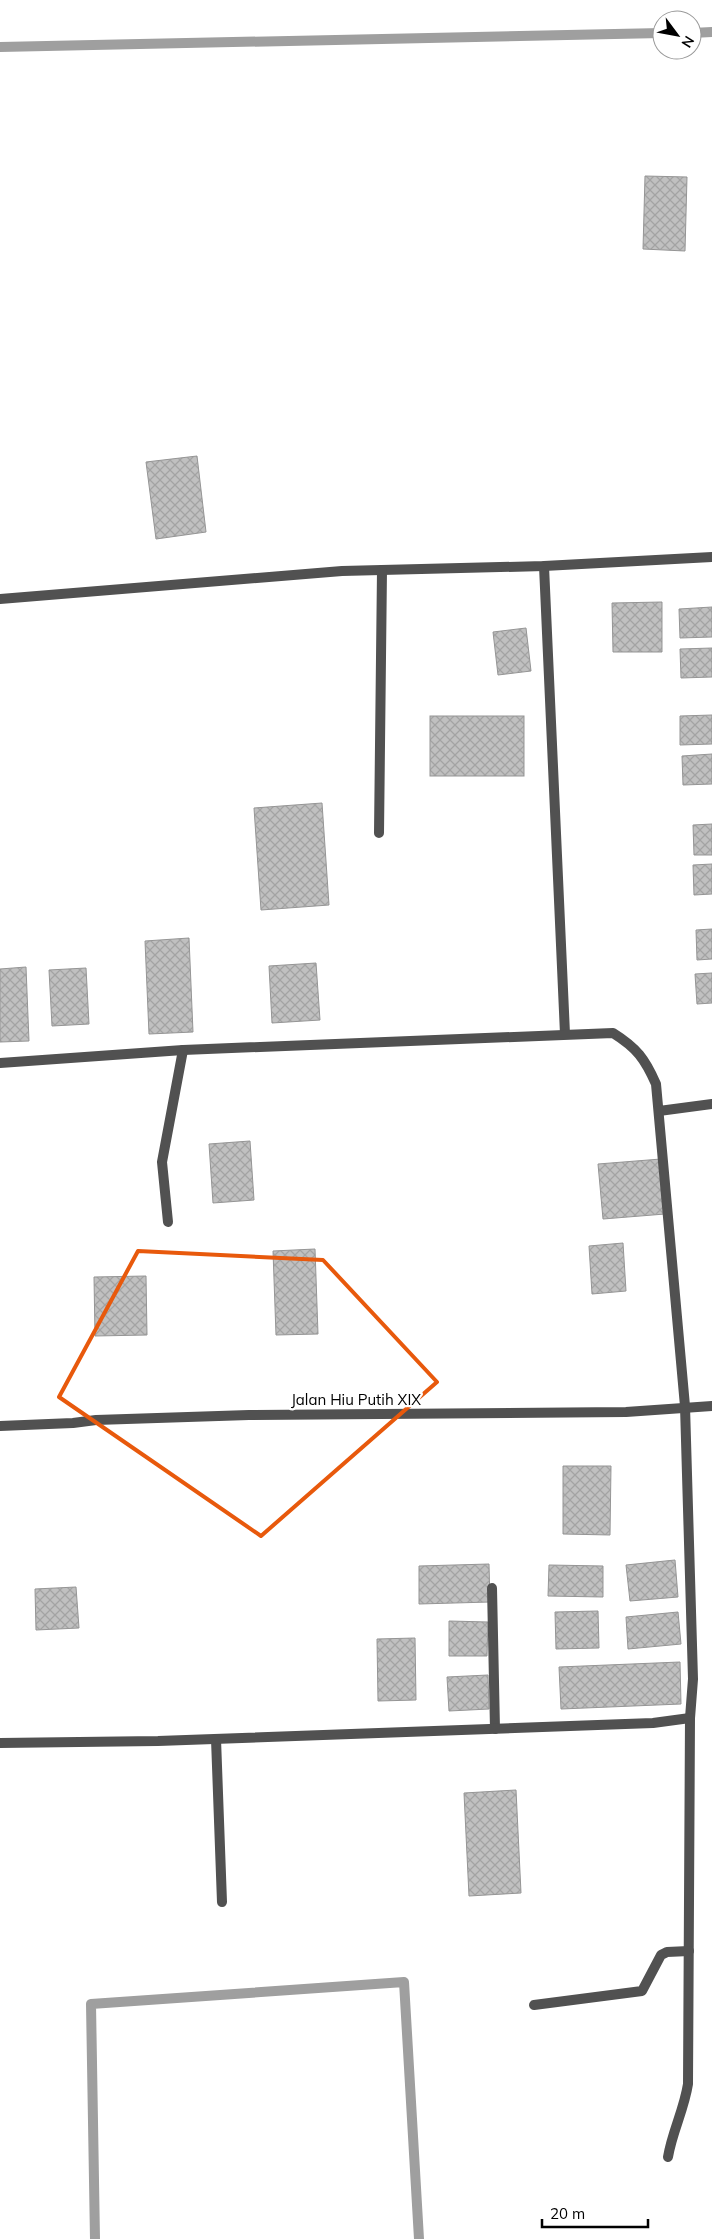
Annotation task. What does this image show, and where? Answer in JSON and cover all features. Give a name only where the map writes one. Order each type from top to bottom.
[{"type":"street","points":[[0,599],[342,571],[544,566],[712,557]]},
{"type":"street","points":[[544,566],[565,1034]]},
{"type":"street","points":[[379,833],[382,570]]},
{"type":"street","points":[[0,1063],[183,1050],[613,1033],[628,1042],[646,1060],[656,1084],[685,1406],[692,1680],[690,1718],[688,2084],[684,2106],[671,2139],[668,2157]]},
{"type":"street","points":[[168,1222],[162,1162],[183,1050]]},
{"type":"street","points":[[659,1111],[712,1104]]},
{"type":"street","name":"Jalan Hiu Putih XIX","points":[[0,1426],[73,1424],[96,1420],[240,1415],[626,1412],[685,1406],[712,1406]]},
{"type":"street","points":[[492,1588],[495,1729]]},
{"type":"street","points":[[0,1742],[216,1739],[653,1723],[690,1718]]},
{"type":"street","points":[[216,1739],[222,1902]]},
{"type":"street","points":[[534,2004],[642,1992],[661,1955],[667,1952],[689,1951]]},
{"type":"highlighted area","points":[[138,1251],[323,1260],[437,1382],[261,1536],[59,1397]]},
{"type":"building","points":[[645,176],[687,177],[685,251],[643,249]]},
{"type":"building","points":[[197,456],[206,532],[156,539],[146,462]]},
{"type":"building","points":[[662,602],[662,652],[613,652],[612,603]]},
{"type":"building","points":[[712,607],[712,637],[680,638],[679,609]]},
{"type":"building","points":[[526,628],[531,671],[498,675],[493,632]]},
{"type":"building","points":[[712,648],[712,677],[681,678],[680,649]]},
{"type":"building","points":[[712,715],[712,744],[680,745],[680,716]]},
{"type":"building","points":[[430,716],[524,716],[524,776],[430,776]]},
{"type":"building","points":[[712,754],[712,784],[683,785],[682,756]]},
{"type":"building","points":[[322,803],[329,905],[261,910],[254,808]]},
{"type":"building","points":[[712,824],[712,855],[694,855],[693,825]]},
{"type":"building","points":[[712,864],[712,894],[694,895],[693,865]]},
{"type":"building","points":[[712,929],[712,959],[697,960],[696,930]]},
{"type":"building","points":[[189,938],[193,1032],[149,1034],[145,941]]},
{"type":"building","points":[[316,963],[320,1020],[272,1023],[269,966]]},
{"type":"building","points":[[26,967],[29,1041],[0,1042],[0,969]]},
{"type":"building","points":[[86,968],[89,1024],[52,1026],[49,970]]},
{"type":"building","points":[[712,973],[712,1003],[697,1004],[695,974]]},
{"type":"building","points":[[250,1141],[254,1200],[213,1203],[209,1144]]},
{"type":"building","points":[[661,1159],[665,1214],[603,1219],[598,1164]]},
{"type":"building","points":[[623,1243],[626,1291],[592,1294],[589,1246]]},
{"type":"building","points":[[315,1249],[318,1334],[276,1335],[273,1251]]},
{"type":"building","points":[[146,1276],[147,1335],[95,1336],[94,1277]]},
{"type":"building","points":[[563,1466],[611,1466],[610,1535],[563,1534]]},
{"type":"building","points":[[675,1560],[678,1597],[630,1601],[626,1565]]},
{"type":"building","points":[[489,1564],[490,1602],[419,1604],[419,1566]]},
{"type":"building","points":[[549,1565],[603,1566],[603,1597],[548,1596]]},
{"type":"building","points":[[76,1587],[79,1628],[36,1630],[35,1589]]},
{"type":"building","points":[[598,1611],[599,1648],[556,1649],[555,1612]]},
{"type":"building","points":[[678,1612],[681,1644],[628,1649],[626,1617]]},
{"type":"building","points":[[449,1621],[488,1622],[487,1656],[449,1656]]},
{"type":"building","points":[[415,1638],[416,1700],[378,1701],[377,1639]]},
{"type":"building","points":[[680,1662],[681,1704],[561,1709],[559,1667]]},
{"type":"building","points":[[488,1675],[489,1709],[449,1711],[447,1677]]},
{"type":"building","points":[[516,1790],[521,1893],[469,1896],[464,1793]]},
{"type":"waterway","points":[[702,32],[712,32]]},
{"type":"waterway","points":[[0,47],[652,33]]},
{"type":"waterway","points":[[95,2239],[91,2004],[404,1982],[419,2239]]}]
